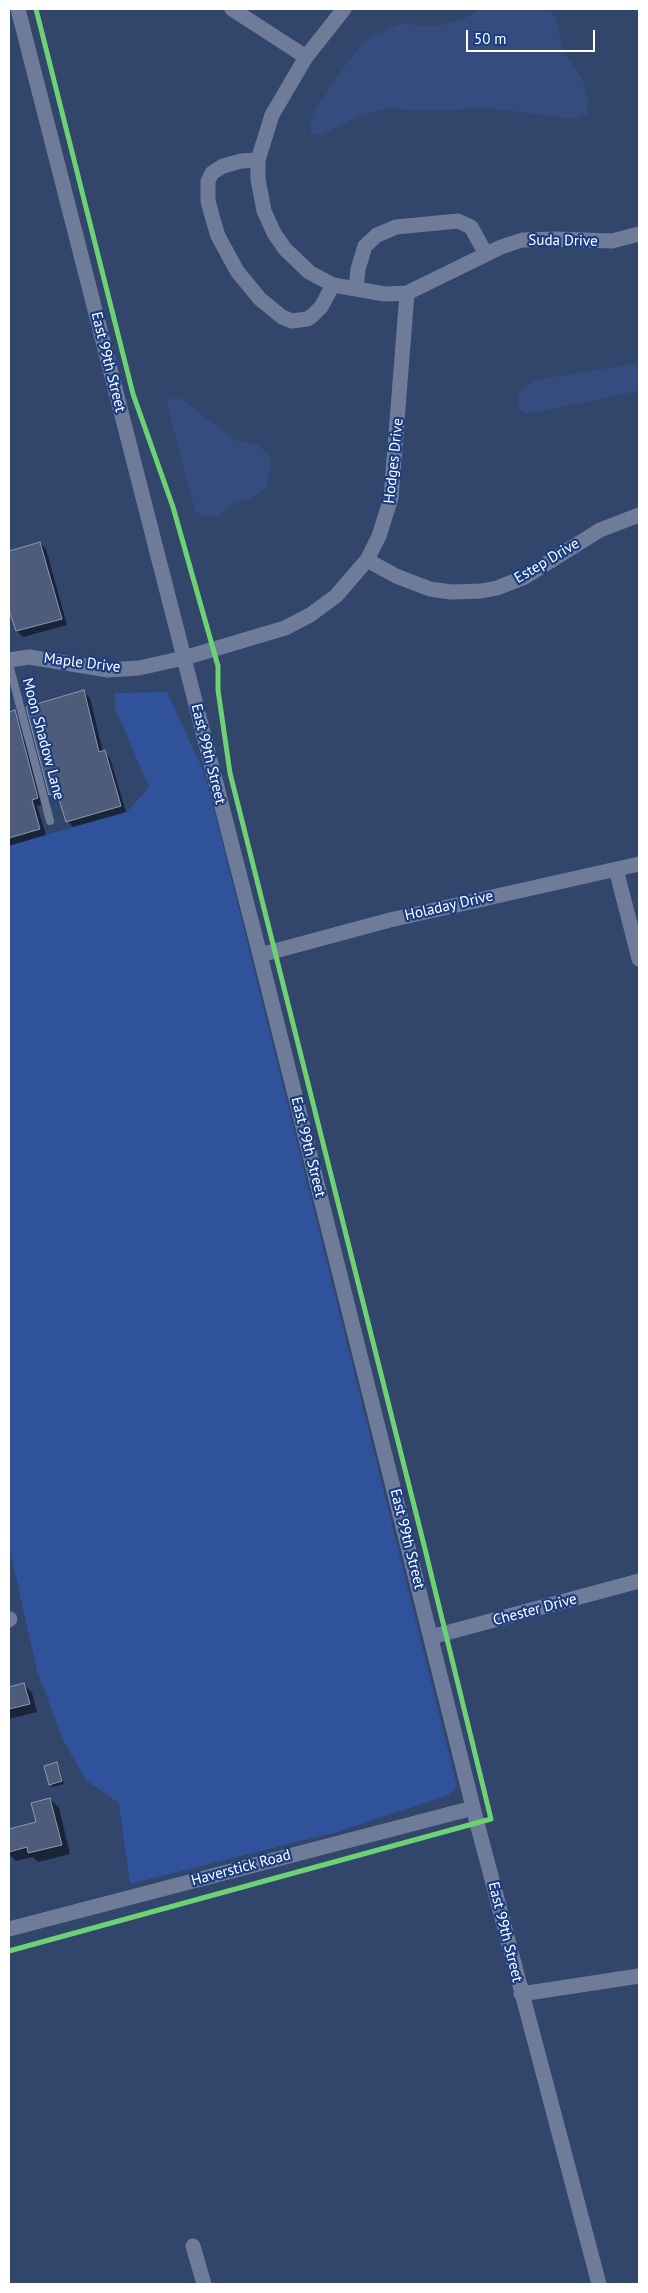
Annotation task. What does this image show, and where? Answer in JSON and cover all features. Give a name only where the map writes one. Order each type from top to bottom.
[{"type":"street","name":"East 99th Street","points":[[18,9],[260,955],[473,1808],[598,2284]]},
{"type":"street","points":[[232,9],[306,57]]},
{"type":"street","points":[[344,9],[306,57],[272,115],[258,160],[260,196],[274,233],[296,261],[324,282],[385,294],[408,293]]},
{"type":"street","points":[[258,160],[241,161],[223,166],[212,173],[208,181],[208,201],[218,236],[237,271],[260,299],[282,317],[292,320],[307,319],[312,316],[321,308],[333,285]]},
{"type":"street","points":[[356,289],[358,269],[365,246],[377,235],[396,227],[458,220],[470,226],[486,254]]},
{"type":"street","name":"Suda Drive","points":[[408,293],[512,243],[530,239],[612,241],[639,234]]},
{"type":"street","name":"Hodges Drive","points":[[184,658],[270,634],[297,622],[324,607],[367,560],[379,536],[391,498],[408,293]]},
{"type":"street","name":"Estep Drive","points":[[367,560],[404,580],[430,589],[451,592],[482,591],[510,584],[525,577],[600,530],[639,515]]},
{"type":"street","name":"Maple Drive","points":[[9,662],[28,657],[108,670],[139,668],[184,658]]},
{"type":"street","name":"Holaday Drive","points":[[260,955],[278,948],[399,918],[639,864]]},
{"type":"street","points":[[616,869],[639,958]]},
{"type":"street","name":"Chester Drive","points":[[431,1638],[639,1581]]},
{"type":"street","name":"Haverstick Road","points":[[9,1929],[473,1808]]},
{"type":"street","points":[[521,1994],[639,1976]]},
{"type":"street","points":[[193,2246],[204,2284]]},
{"type":"lane","name":"Moon Shadow Lane","points":[[9,662],[50,822]]},
{"type":"shaded area","points":[[480,9],[549,9],[556,20],[564,53],[582,78],[588,101],[587,114],[576,119],[488,108],[423,111],[390,108],[365,114],[320,135],[311,134],[310,120],[317,107],[363,43],[374,35],[403,23],[429,27],[443,25],[465,18]]},
{"type":"shaded area","points":[[639,363],[639,391],[532,413],[525,413],[520,410],[518,405],[519,393],[535,380]]},
{"type":"shaded area","points":[[171,398],[182,399],[235,440],[259,446],[269,455],[271,464],[267,486],[251,499],[234,504],[218,516],[202,517],[195,511],[167,404]]},
{"type":"shaded area","points":[[167,692],[203,770],[216,817],[457,1786],[449,1795],[337,1832],[130,1884],[119,1803],[86,1780],[64,1742],[37,1671],[9,1545],[9,845],[127,812],[149,787],[115,708],[115,693]]},
{"type":"building","points":[[40,542],[62,619],[16,631],[9,610],[9,551]]},
{"type":"building","points":[[84,690],[99,752],[105,750],[121,806],[66,822],[57,793],[49,795],[26,707]]},
{"type":"building","points":[[15,710],[38,798],[32,800],[40,829],[9,838],[9,712]]},
{"type":"building","points":[[24,1683],[30,1704],[9,1709],[9,1687]]},
{"type":"building","points":[[57,1762],[62,1781],[49,1785],[44,1766]]},
{"type":"building","points":[[50,1798],[62,1845],[28,1853],[27,1847],[9,1852],[9,1829],[36,1822],[31,1803]]},
{"type":"cycle path","points":[[9,1951],[491,1819],[230,773],[218,690],[218,666],[173,507],[133,394],[36,9]]}]
